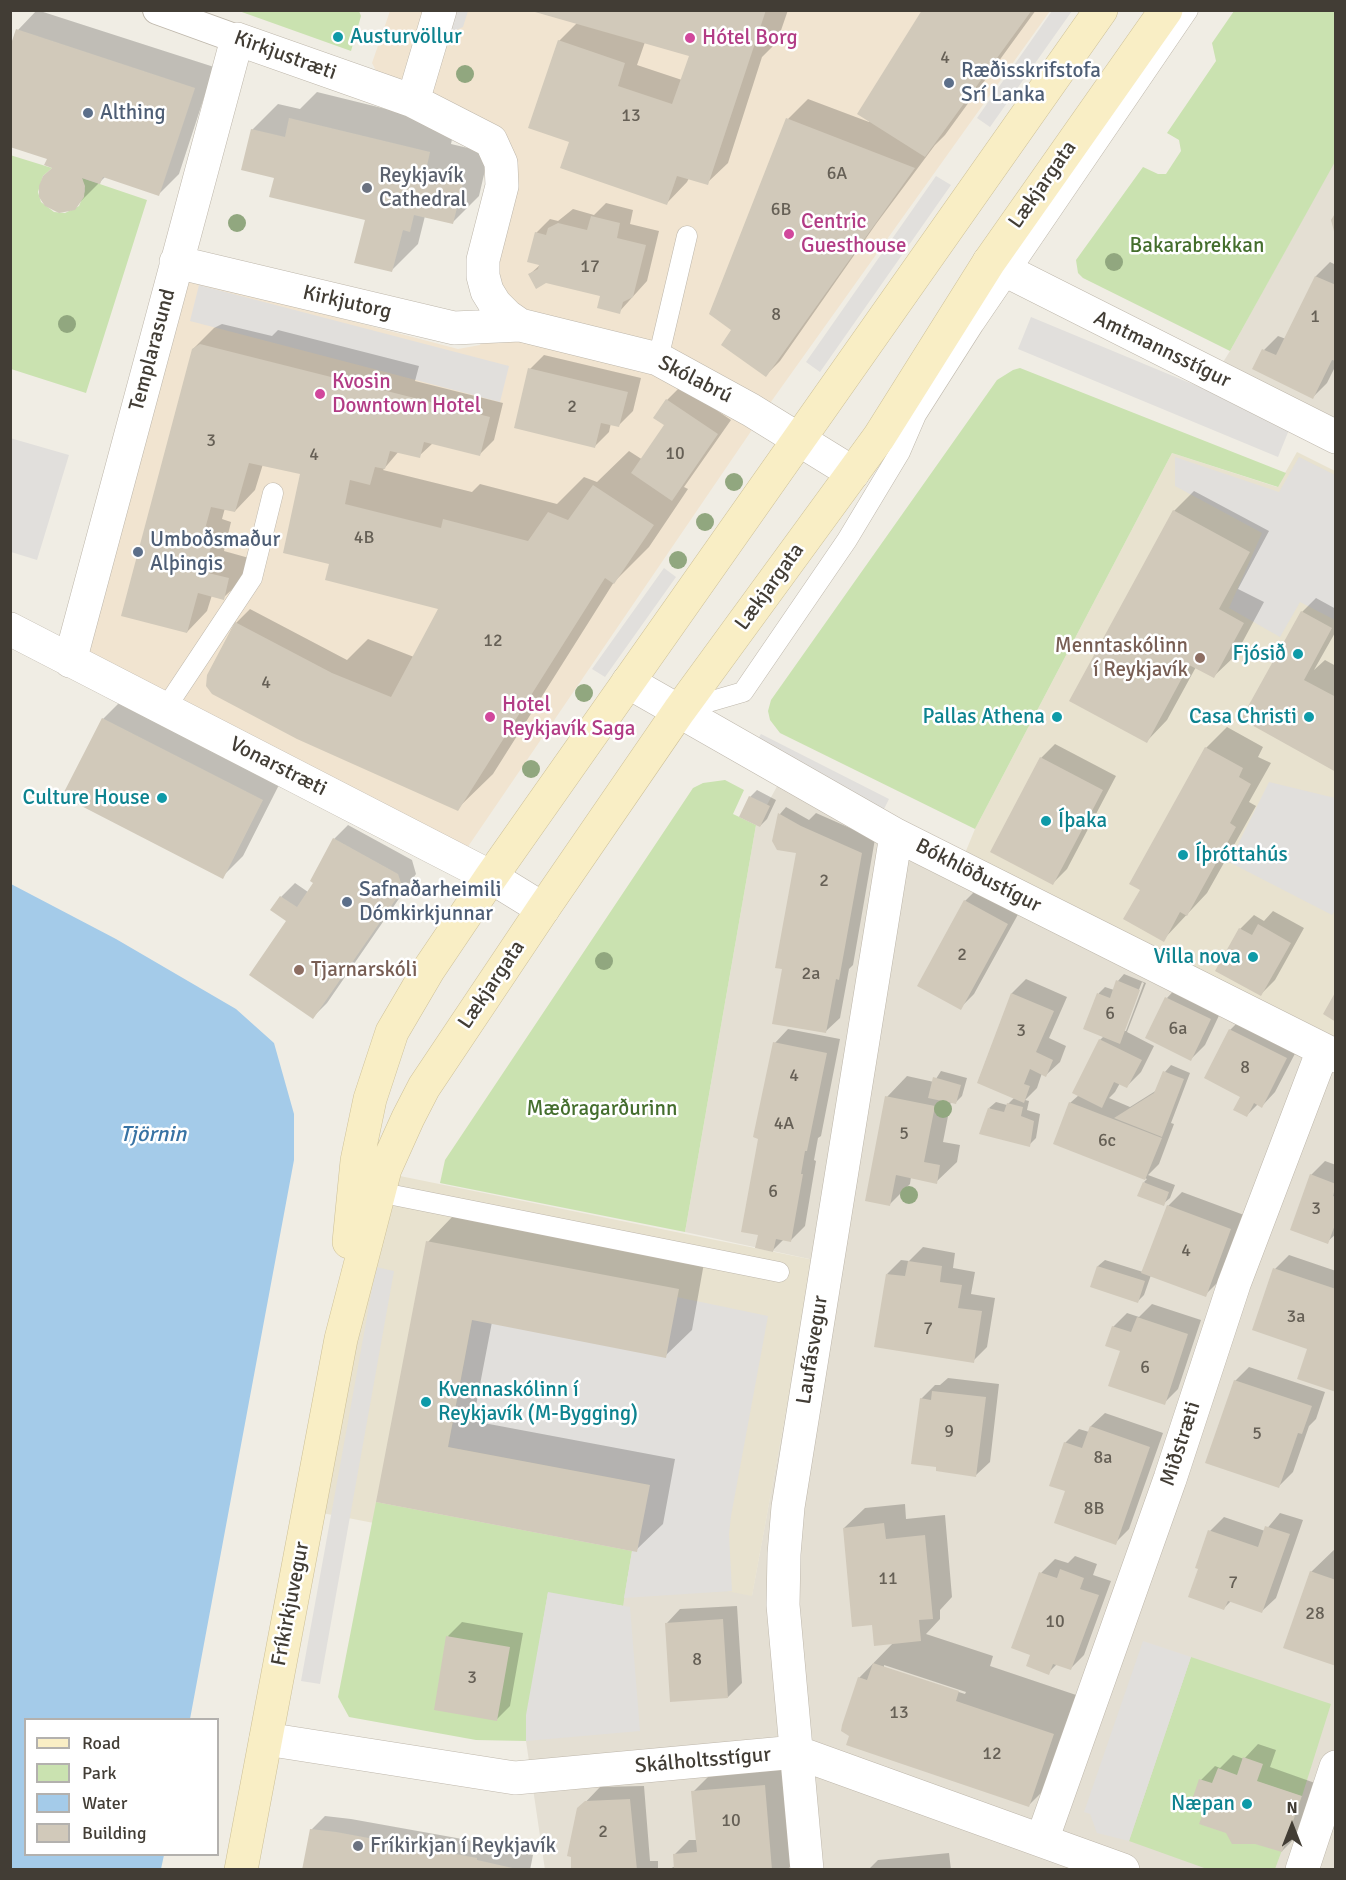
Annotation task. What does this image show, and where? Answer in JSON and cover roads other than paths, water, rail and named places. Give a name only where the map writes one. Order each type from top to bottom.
[{"type":"main road","points":[[373,1174],[370,1099],[392,1032],[429,969],[491,877],[1101,10]]},
{"type":"main road","name":"Lækjargata","points":[[373,1174],[424,1087],[543,909],[679,711],[879,437],[998,268],[1166,10]]},
{"type":"main road","name":"Fríkirkjuvegur","points":[[241,1869],[373,1174]]},
{"type":"street","name":"Kirkjustræti","points":[[158,10],[413,101],[491,141],[501,163],[502,186],[483,260],[483,276],[487,291],[495,304],[520,325]]},
{"type":"street","points":[[413,101],[440,10]]},
{"type":"street","name":"Templarasund","points":[[70,661],[110,519],[176,262],[237,39]]},
{"type":"street","name":"Kirkjutorg","points":[[176,262],[454,328],[520,325]]},
{"type":"street","name":"Amtmannsstígur","points":[[998,268],[1335,437]]},
{"type":"street","name":"Skólabrú","points":[[520,325],[658,359],[799,438],[853,473]]},
{"type":"street","name":"Vonarstræti","points":[[10,629],[491,877],[543,909]]},
{"type":"street","name":"Bókhlöðustígur","points":[[628,682],[896,835],[1329,1053]]},
{"type":"street","name":"Laufásvegur","points":[[807,1869],[783,1605],[784,1554],[788,1508],[896,835]]},
{"type":"street","name":"Miðstræti","points":[[1042,1840],[1170,1479],[1234,1284],[1329,1053]]},
{"type":"street","name":"Skálholtsstígur","points":[[266,1739],[515,1778],[796,1752],[1123,1869]]},
{"type":"street","points":[[1302,1869],[1335,1767]]},
{"type":"lane","points":[[679,711],[743,692],[847,540],[900,452],[916,415],[998,268],[1188,10]]},
{"type":"lane","points":[[658,359],[687,236]]},
{"type":"lane","points":[[165,709],[252,578],[273,493]]},
{"type":"lane","points":[[373,1174],[779,1272]]},
{"type":"water","name":"Tjörnin","points":[[11,884],[116,939],[236,1009],[274,1043],[294,1114],[294,1160],[190,1718],[24,1718],[24,1856],[164,1856],[161,1869],[11,1869]]},
{"type":"place","name":"Austurvöllur","points":[[338,37]]},
{"type":"place","name":"Hótel Borg","points":[[690,38]]},
{"type":"place","name":"Ræðisskrifstofa Srí Lanka","points":[[949,83]]},
{"type":"place","name":"Althing","points":[[88,113]]},
{"type":"place","name":"Reykjavík Cathedral","points":[[367,188]]},
{"type":"place","name":"Centric Guesthouse","points":[[789,234]]},
{"type":"place","name":"Kvosin Downtown Hotel","points":[[320,394]]},
{"type":"place","name":"Umboðsmaður Alþingis","points":[[138,552]]},
{"type":"place","name":"Fjósið","points":[[1298,654]]},
{"type":"place","name":"Menntaskólinn í Reykjavík","points":[[1200,658]]},
{"type":"place","name":"Hotel Reykjavík Saga","points":[[490,717]]},
{"type":"place","name":"Pallas Athena","points":[[1057,717]]},
{"type":"place","name":"Casa Christi","points":[[1309,717]]},
{"type":"place","name":"Culture House","points":[[162,798]]},
{"type":"place","name":"Íþaka","points":[[1046,821]]},
{"type":"place","name":"Íþróttahús","points":[[1183,855]]},
{"type":"place","name":"Safnaðarheimili Dómkirkjunnar","points":[[347,902]]},
{"type":"place","name":"Villa nova","points":[[1253,957]]},
{"type":"place","name":"Tjarnarskóli","points":[[299,970]]},
{"type":"place","name":"Kvennaskólinn í Reykjavík (M-Bygging)","points":[[426,1402]]},
{"type":"place","name":"Næpan","points":[[1247,1804]]},
{"type":"place","name":"Fríkirkjan í Reykjavík","points":[[358,1846]]},
{"type":"park label","name":"Bakarabrekkan","points":[[1197,246]]},
{"type":"park label","name":"Mæðragarðurinn","points":[[602,1109]]}]
